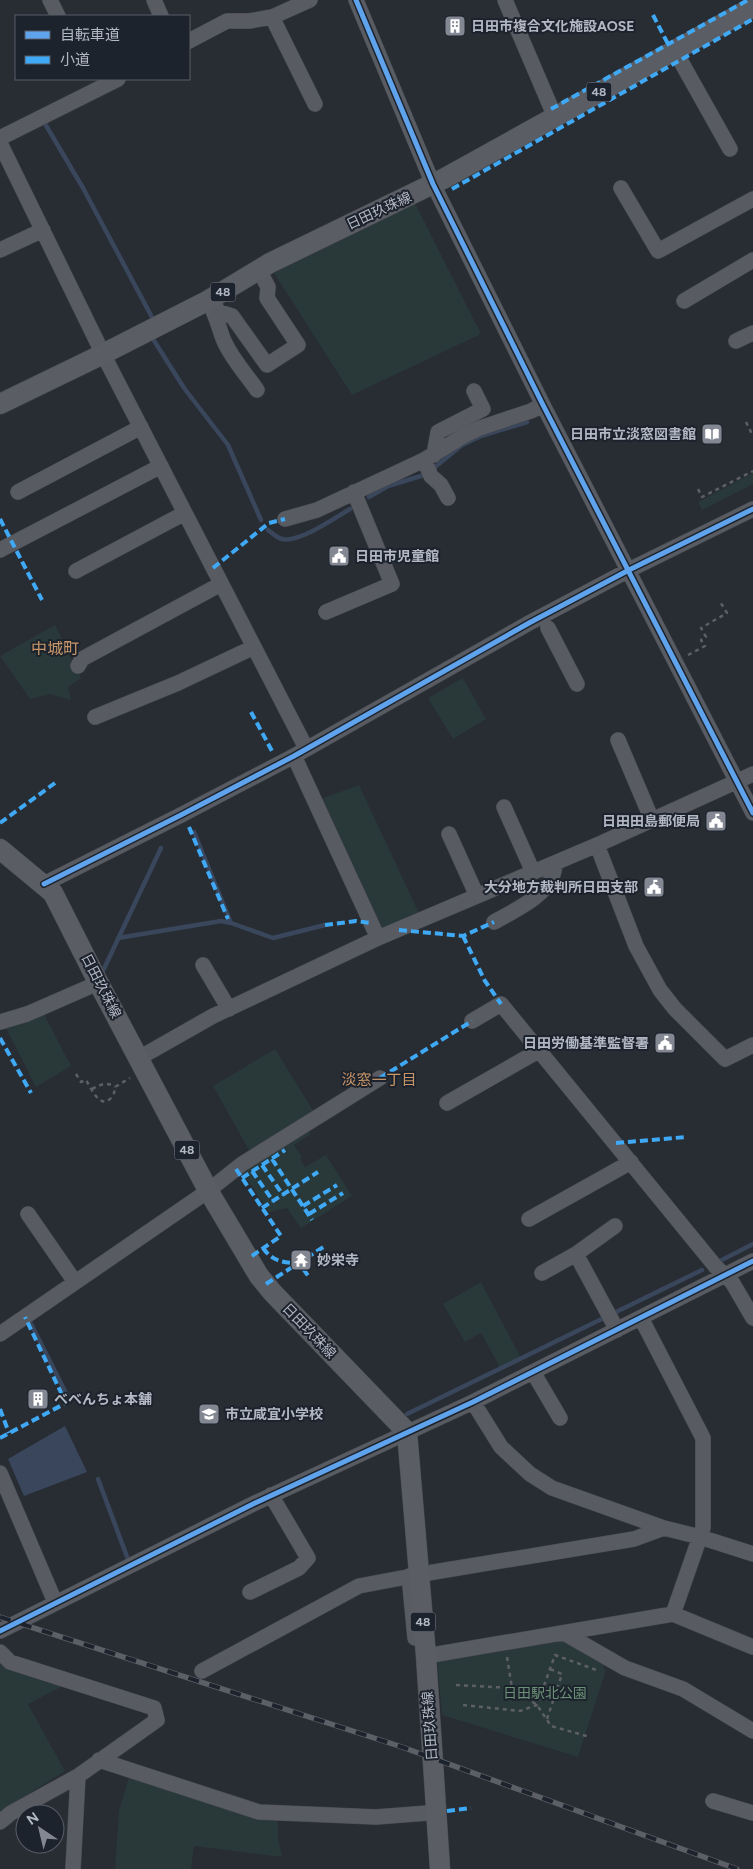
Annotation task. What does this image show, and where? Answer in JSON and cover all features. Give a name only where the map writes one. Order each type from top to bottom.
[{"type":"main road","name":"日田玖珠線","points":[[0,404],[209,300],[270,263],[433,184],[751,7]]},
{"type":"main road","name":"日田玖珠線","points":[[0,849],[54,893],[98,983],[208,1190],[259,1276],[273,1294],[407,1432],[414,1575],[426,1656],[440,1869]]},
{"type":"street","points":[[50,0],[58,15]]},
{"type":"street","points":[[154,0],[161,15]]},
{"type":"street","points":[[190,40],[228,21],[272,18],[310,0]]},
{"type":"street","points":[[356,0],[433,184],[543,405],[753,813]]},
{"type":"street","points":[[505,0],[555,117]]},
{"type":"street","points":[[272,18],[315,104]]},
{"type":"street","points":[[675,51],[730,149]]},
{"type":"street","points":[[0,138],[92,85],[114,80]]},
{"type":"street","points":[[0,143],[103,354],[254,647],[378,938]]},
{"type":"street","points":[[621,188],[658,251],[753,199]]},
{"type":"street","points":[[0,250],[42,230]]},
{"type":"street","points":[[684,301],[753,260]]},
{"type":"street","points":[[209,300],[219,312],[232,316],[267,365],[298,345],[267,298],[268,287],[259,270]]},
{"type":"street","points":[[209,300],[231,354],[257,390]]},
{"type":"street","points":[[736,341],[753,333]]},
{"type":"street","points":[[448,498],[441,485],[431,476],[429,458],[438,432],[483,409],[474,391]]},
{"type":"street","points":[[285,520],[317,510],[429,458],[465,435],[480,428],[543,405]]},
{"type":"street","points":[[18,492],[141,427]]},
{"type":"street","points":[[0,550],[161,466]]},
{"type":"street","points":[[326,612],[392,584],[354,492]]},
{"type":"street","points":[[44,884],[300,752],[529,623],[629,570],[753,509]]},
{"type":"street","points":[[76,572],[185,513]]},
{"type":"street","points":[[78,666],[82,659],[222,584]]},
{"type":"street","points":[[548,628],[578,684]]},
{"type":"street","points":[[95,717],[254,647]]},
{"type":"street","points":[[618,740],[652,820]]},
{"type":"street","points":[[142,1064],[229,1009],[378,938],[597,845],[753,774]]},
{"type":"street","points":[[504,807],[533,872]]},
{"type":"street","points":[[449,834],[477,896]]},
{"type":"street","points":[[597,845],[636,946],[664,997],[725,1059],[753,1045]]},
{"type":"street","points":[[494,922],[539,893],[554,876],[555,863]]},
{"type":"street","points":[[203,964],[229,1009]]},
{"type":"street","points":[[0,1022],[27,1014],[98,983]]},
{"type":"street","points":[[472,1021],[501,1004],[716,1267],[732,1282],[753,1318]]},
{"type":"street","points":[[447,1103],[540,1050]]},
{"type":"street","points":[[0,1334],[208,1190],[242,1164],[380,1078]]},
{"type":"street","points":[[529,1220],[631,1162]]},
{"type":"street","points":[[28,1214],[75,1282]]},
{"type":"street","points":[[542,1273],[576,1254],[615,1226]]},
{"type":"street","points":[[576,1254],[617,1330]]},
{"type":"street","points":[[0,1631],[271,1495],[473,1402],[753,1261]]},
{"type":"street","points":[[641,1318],[703,1438],[703,1528],[672,1614]]},
{"type":"street","points":[[533,1372],[560,1418]]},
{"type":"street","points":[[473,1402],[502,1447],[530,1474],[552,1488],[664,1528],[753,1554]]},
{"type":"street","points":[[1,1480],[56,1602]]},
{"type":"street","points":[[250,1592],[298,1568],[308,1558],[271,1495]]},
{"type":"street","points":[[202,1671],[359,1586],[414,1575],[634,1539],[664,1528]]},
{"type":"street","points":[[414,1575],[432,1869]]},
{"type":"street","points":[[426,1656],[672,1614],[753,1647]]},
{"type":"street","points":[[564,1633],[625,1668],[683,1689],[753,1731]]},
{"type":"street","points":[[0,1652],[10,1662],[154,1708],[157,1720],[78,1776],[11,1813],[0,1822]]},
{"type":"street","points":[[99,1760],[259,1812],[376,1817],[428,1813]]},
{"type":"street","points":[[72,1869],[78,1776]]},
{"type":"street","points":[[713,1801],[753,1813]]},
{"type":"path","points":[[746,422],[753,436]]},
{"type":"path","points":[[698,489],[702,497],[753,471]]},
{"type":"path","points":[[688,655],[705,646],[701,640],[706,636],[701,628],[727,613],[719,600]]},
{"type":"path","points":[[76,1074],[82,1082],[86,1080],[98,1099],[103,1102],[112,1096],[115,1087],[142,1064]]},
{"type":"path","points":[[92,1090],[103,1084],[110,1084],[115,1087]]},
{"type":"path","points":[[506,1650],[512,1688]]},
{"type":"path","points":[[537,1705],[555,1655],[601,1671]]},
{"type":"path","points":[[547,1719],[562,1674],[550,1669]]},
{"type":"path","points":[[456,1685],[512,1688],[537,1705],[551,1726],[590,1737]]},
{"type":"path","points":[[463,1704],[520,1711],[537,1705]]},
{"type":"green space","points":[[415,203],[481,334],[352,395],[274,273]]},
{"type":"green space","points":[[753,473],[753,484],[702,510],[698,502]]},
{"type":"green space","points":[[55,625],[81,678],[68,687],[71,700],[50,694],[30,699],[0,656]]},
{"type":"green space","points":[[463,678],[486,719],[453,739],[428,698]]},
{"type":"green space","points":[[359,785],[419,913],[381,931],[318,800]]},
{"type":"green space","points":[[43,1012],[71,1066],[36,1087],[5,1026]]},
{"type":"green space","points":[[275,1049],[314,1112],[250,1152],[213,1086]]},
{"type":"green space","points":[[307,1127],[311,1134],[294,1145],[302,1157],[300,1158],[305,1167],[326,1155],[352,1196],[301,1228],[287,1208],[269,1212],[241,1170]]},
{"type":"green space","points":[[481,1282],[522,1360],[501,1369],[481,1333],[465,1342],[443,1304]]},
{"type":"green space","name":"日田駅北公園","points":[[562,1639],[607,1662],[603,1668],[606,1670],[578,1757],[442,1715],[437,1659]]},
{"type":"green space","points":[[0,1660],[67,1684],[28,1704],[65,1771],[0,1812]]},
{"type":"green space","points":[[130,1774],[278,1818],[278,1839],[282,1857],[194,1846],[191,1869],[115,1869],[119,1810]]},
{"type":"water","points":[[65,1426],[87,1472],[24,1496],[8,1459]]},
{"type":"waterway","points":[[44,122],[83,188],[154,321]]},
{"type":"waterway","points":[[153,339],[184,388],[228,445],[261,520]]},
{"type":"waterway","points":[[435,467],[462,445],[481,436],[527,422]]},
{"type":"waterway","points":[[369,497],[388,486],[421,476]]},
{"type":"waterway","points":[[268,530],[276,537],[282,539],[298,537],[317,529],[350,509]]},
{"type":"waterway","points":[[194,832],[231,923],[273,938],[325,925]]},
{"type":"waterway","points":[[101,975],[161,848]]},
{"type":"waterway","points":[[118,938],[221,921],[231,923]]},
{"type":"waterway","points":[[716,1263],[753,1244]]},
{"type":"waterway","points":[[407,1414],[702,1270]]},
{"type":"waterway","points":[[28,1318],[70,1401]]},
{"type":"waterway","points":[[98,1479],[129,1562]]},
{"type":"railway","points":[[0,1617],[402,1747],[737,1869]]},
{"type":"marked path","points":[[551,109],[748,0]]},
{"type":"marked path","points":[[653,15],[668,44]]},
{"type":"marked path","points":[[452,189],[753,19]]},
{"type":"marked path","points":[[0,519],[42,600]]},
{"type":"marked path","points":[[213,568],[269,523],[285,519]]},
{"type":"marked path","points":[[251,712],[272,751]]},
{"type":"marked path","points":[[0,823],[55,783]]},
{"type":"marked path","points":[[189,827],[228,919]]},
{"type":"marked path","points":[[325,925],[356,921],[371,923]]},
{"type":"marked path","points":[[399,930],[463,936],[494,922]]},
{"type":"marked path","points":[[463,936],[485,981],[501,1004]]},
{"type":"marked path","points":[[380,1078],[472,1021]]},
{"type":"marked path","points":[[0,1038],[31,1093]]},
{"type":"marked path","points":[[616,1143],[686,1137]]},
{"type":"marked path","points":[[242,1178],[285,1150]]},
{"type":"marked path","points":[[272,1159],[312,1220]]},
{"type":"marked path","points":[[262,1165],[283,1195]]},
{"type":"marked path","points":[[236,1169],[281,1236],[249,1258]]},
{"type":"marked path","points":[[252,1171],[273,1201]]},
{"type":"marked path","points":[[262,1208],[318,1172]]},
{"type":"marked path","points":[[303,1206],[337,1185]]},
{"type":"marked path","points":[[309,1214],[343,1193]]},
{"type":"marked path","points":[[266,1284],[325,1246]]},
{"type":"marked path","points":[[263,1248],[270,1256],[278,1260],[299,1263],[309,1277]]},
{"type":"marked path","points":[[0,1438],[66,1403],[25,1317]]},
{"type":"marked path","points":[[0,1409],[9,1433]]},
{"type":"marked path","points":[[447,1811],[471,1808]]},
{"type":"cycle path","points":[[356,0],[433,184],[543,405],[753,813]]},
{"type":"cycle path","points":[[44,884],[294,756],[529,623],[629,570],[753,509]]},
{"type":"cycle path","points":[[0,1631],[253,1504],[473,1402],[753,1261]]},
{"type":"place","name":"日田市複合文化施設AOSE","points":[[455,26]]},
{"type":"place","name":"日田市立淡窓図書館","points":[[712,434]]},
{"type":"place","name":"日田市児童館","points":[[339,556]]},
{"type":"place","name":"日田田島郵便局","points":[[716,821]]},
{"type":"place","name":"大分地方裁判所日田支部","points":[[654,887]]},
{"type":"place","name":"日田労働基準監督署","points":[[665,1043]]},
{"type":"place","name":"妙栄寺","points":[[301,1260]]},
{"type":"place","name":"べべんちょ本舗","points":[[38,1399]]},
{"type":"place","name":"市立咸宜小学校","points":[[209,1414]]},
{"type":"district","name":"中城町","points":[[55,648]]},
{"type":"district","name":"淡窓一丁目","points":[[379,1080]]}]
